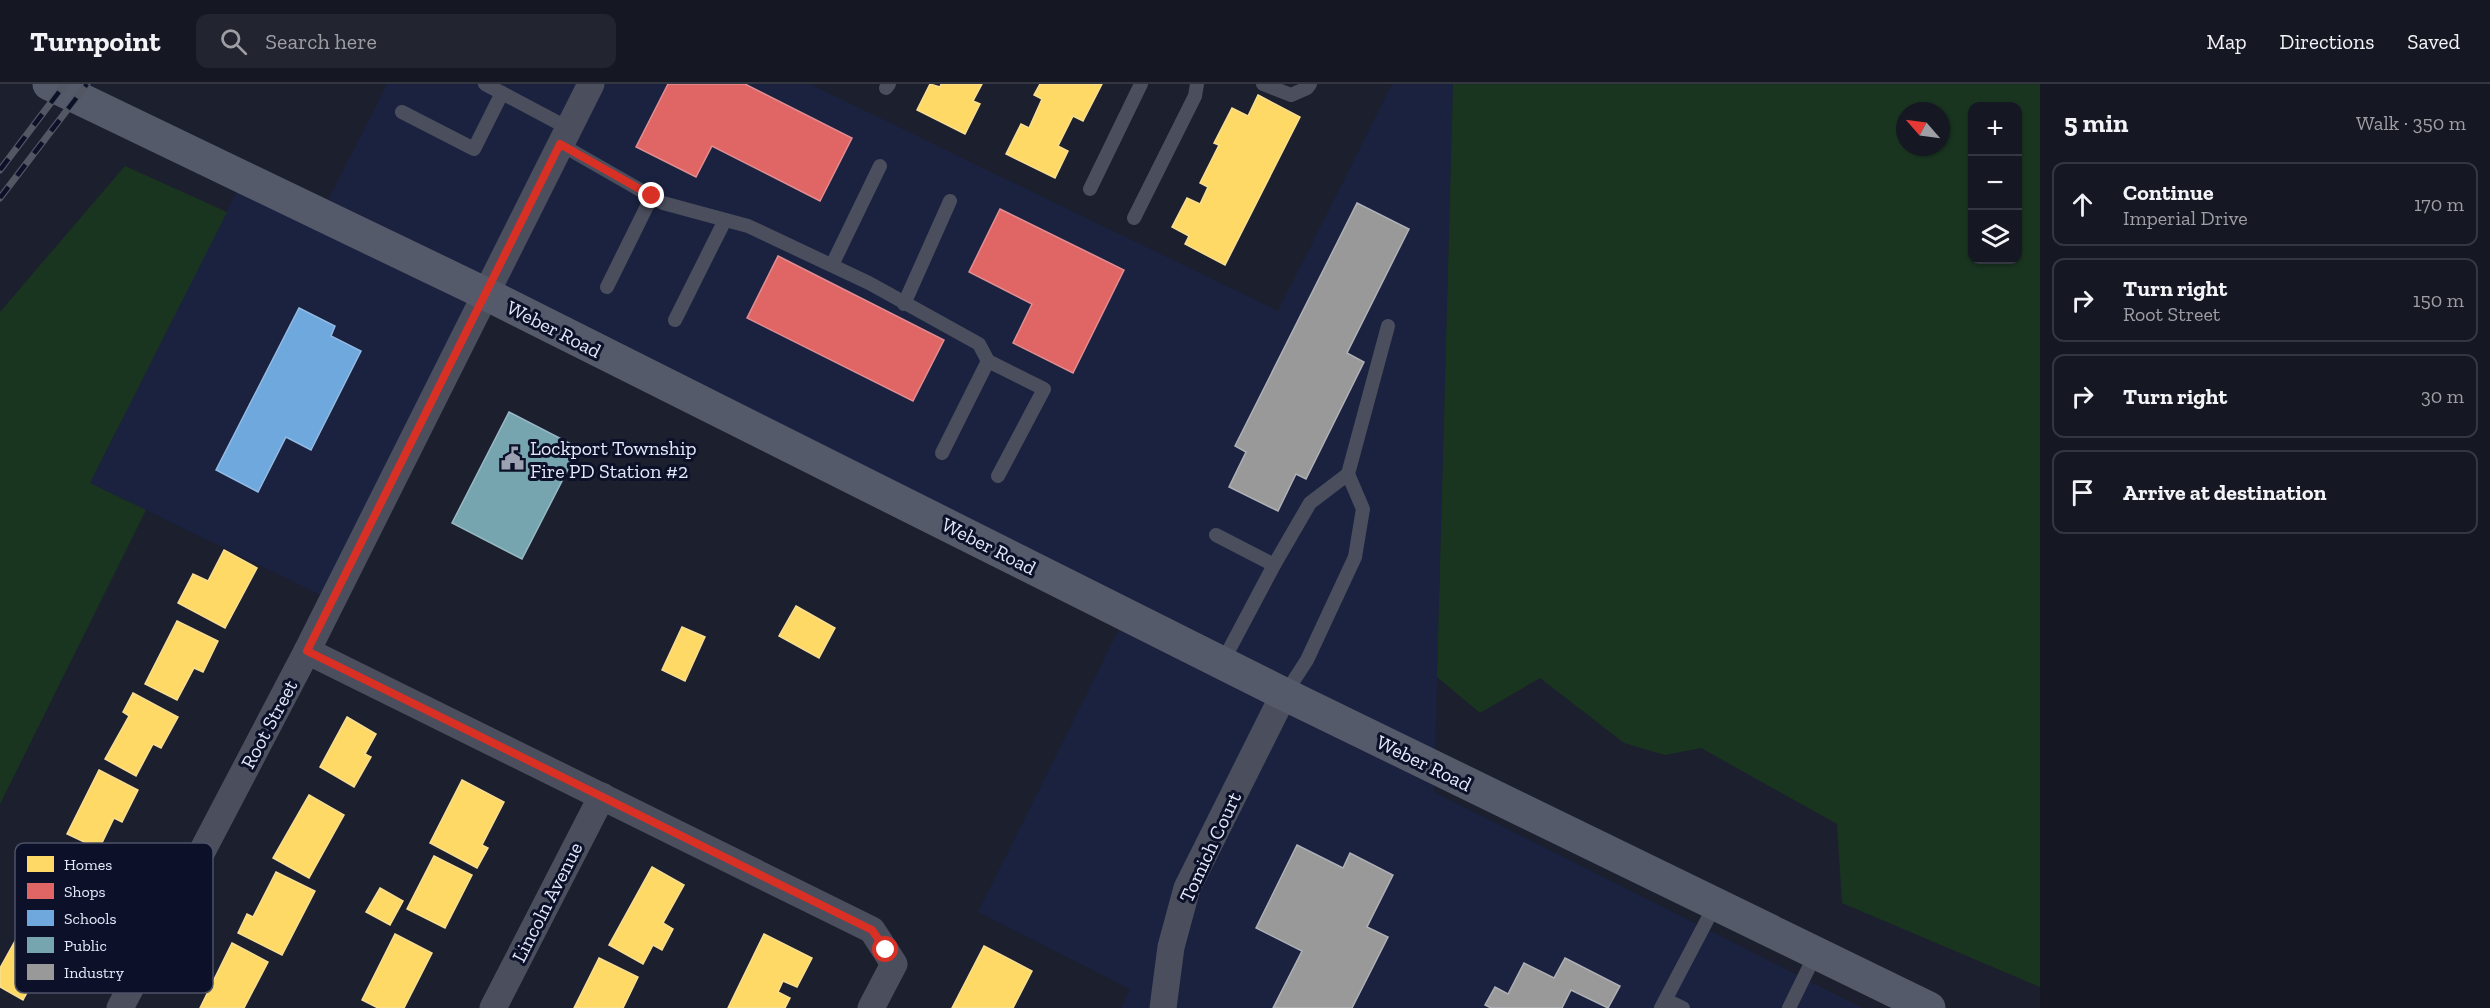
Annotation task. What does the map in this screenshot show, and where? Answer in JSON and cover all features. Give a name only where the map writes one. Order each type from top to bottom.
[{"type":"main road","name":"Weber Road","points":[[49,84],[179,149],[486,294],[1284,694],[1929,1008]]},
{"type":"street","name":"Root Street","points":[[206,843],[307,651],[591,84]]},
{"type":"street","points":[[307,651],[872,930],[894,964],[871,1008]]},
{"type":"street","name":"Tomich Court","points":[[1163,1008],[1171,947],[1187,888],[1284,694]]},
{"type":"street","name":"Lincoln Avenue","points":[[493,1008],[602,796]]},
{"type":"street","name":"Root Street","points":[[120,1008],[128,993]]},
{"type":"lane","points":[[485,84],[502,93],[663,203],[748,226],[869,283],[980,344],[988,361],[1044,389],[998,476]]},
{"type":"lane","points":[[1090,189],[1141,84]]},
{"type":"lane","points":[[1134,218],[1195,96],[1197,84]]},
{"type":"lane","points":[[1263,84],[1291,95],[1307,88],[1310,84]]},
{"type":"lane","points":[[402,112],[474,149],[502,93]]},
{"type":"lane","points":[[832,266],[880,166]]},
{"type":"lane","points":[[607,287],[652,196]]},
{"type":"lane","points":[[904,304],[950,201]]},
{"type":"lane","points":[[675,320],[726,220]]},
{"type":"lane","points":[[1222,663],[1310,503],[1348,474],[1388,326]]},
{"type":"lane","points":[[942,453],[988,361]]},
{"type":"lane","points":[[1284,694],[1307,660],[1355,557],[1363,509],[1348,474]]},
{"type":"lane","points":[[1216,535],[1274,565]]},
{"type":"lane","points":[[1683,1008],[1664,1004],[1715,905]]},
{"type":"lane","points":[[1789,1008],[1816,953]]},
{"type":"shaded area","points":[[387,84],[810,84],[1278,311],[1392,84],[1453,84],[1434,792],[1863,1008],[1121,1008],[1130,989],[978,912],[1123,621],[323,210]]},
{"type":"shaded area","points":[[239,187],[475,297],[325,597],[90,483]]},
{"type":"green space","points":[[1453,84],[2040,84],[2040,987],[1842,903],[1837,824],[1701,748],[1665,755],[1624,743],[1540,678],[1480,713],[1437,677]]},
{"type":"green space","points":[[125,166],[227,212],[90,483],[146,510],[0,804],[0,312]]},
{"type":"building: Homes","points":[[930,84],[940,87],[941,84],[982,84],[973,101],[980,104],[965,134],[917,110]]},
{"type":"building: Homes","points":[[1040,84],[1102,84],[1083,121],[1073,116],[1058,146],[1068,151],[1055,178],[1006,154],[1021,124],[1029,128],[1042,99],[1034,95]]},
{"type":"building: Homes","points":[[1258,95],[1300,117],[1225,265],[1185,244],[1189,236],[1172,227],[1187,198],[1200,204],[1208,187],[1200,183],[1219,145],[1214,143],[1232,108],[1248,116]]},
{"type":"building: Homes","points":[[224,550],[257,568],[225,628],[178,603],[193,574],[208,581]]},
{"type":"building: Homes","points":[[796,606],[835,628],[819,658],[779,636]]},
{"type":"building: Homes","points":[[177,621],[218,641],[203,672],[194,668],[177,700],[145,684]]},
{"type":"building: Homes","points":[[682,627],[705,637],[685,681],[662,670]]},
{"type":"building: Homes","points":[[133,693],[178,717],[161,748],[153,744],[136,776],[105,759],[129,716],[123,712]]},
{"type":"building: Homes","points":[[347,717],[376,734],[365,754],[371,757],[354,787],[320,767]]},
{"type":"building: Homes","points":[[99,770],[138,790],[122,822],[114,818],[102,843],[86,843],[67,834]]},
{"type":"building: Homes","points":[[462,780],[504,802],[482,845],[488,848],[477,868],[430,843]]},
{"type":"building: Homes","points":[[309,795],[344,815],[309,878],[273,858]]},
{"type":"building: Homes","points":[[434,856],[472,875],[445,928],[407,909]]},
{"type":"building: Homes","points":[[652,867],[684,885],[663,923],[673,929],[662,950],[653,945],[643,964],[609,945]]},
{"type":"building: Homes","points":[[276,872],[315,891],[282,955],[238,933],[247,914],[253,917]]},
{"type":"building: Homes","points":[[380,888],[403,901],[390,925],[366,912]]},
{"type":"building: Homes","points":[[395,934],[432,953],[404,1008],[378,1008],[362,1000]]},
{"type":"building: Homes","points":[[764,934],[812,958],[797,987],[783,981],[778,992],[790,998],[785,1008],[728,1008]]},
{"type":"building: Homes","points":[[15,941],[15,993],[27,993],[23,1000],[0,987],[0,968]]},
{"type":"building: Homes","points":[[232,943],[268,962],[244,1008],[200,1008],[207,993],[213,993],[213,982]]},
{"type":"building: Homes","points":[[984,946],[1032,971],[1013,1008],[952,1008]]},
{"type":"building: Homes","points":[[599,958],[638,977],[623,1008],[574,1008]]},
{"type":"building: Shops","points":[[668,84],[745,84],[852,138],[820,201],[712,146],[696,177],[636,147]]},
{"type":"building: Shops","points":[[1000,209],[1124,270],[1073,373],[1013,343],[1032,304],[969,272]]},
{"type":"building: Shops","points":[[778,256],[944,340],[913,401],[747,318]]},
{"type":"building: Schools","points":[[299,308],[335,326],[331,336],[361,351],[311,450],[286,437],[258,492],[216,470]]},
{"type":"building: Public","points":[[509,412],[579,448],[522,559],[452,523]]},
{"type":"building: Industry","points":[[1357,203],[1409,229],[1347,353],[1364,362],[1306,479],[1296,474],[1278,511],[1229,487],[1246,452],[1235,446]]},
{"type":"building: Industry","points":[[1297,845],[1343,868],[1350,853],[1393,875],[1367,927],[1388,937],[1352,1008],[1273,1008],[1302,951],[1256,928]]},
{"type":"building: Industry","points":[[1565,958],[1620,986],[1608,1008],[1571,990],[1562,1008],[1491,1008],[1485,1005],[1495,987],[1508,994],[1524,963],[1554,978]]},
{"type":"railway","points":[[0,170],[65,84]]},
{"type":"railway","points":[[0,198],[87,84]]},
{"type":"place","name":"Lockport Township Fire PD Station #2","points":[[512,459]]},
{"type":"route","points":[[652,196],[560,144],[307,651],[872,930],[886,950]]}]
